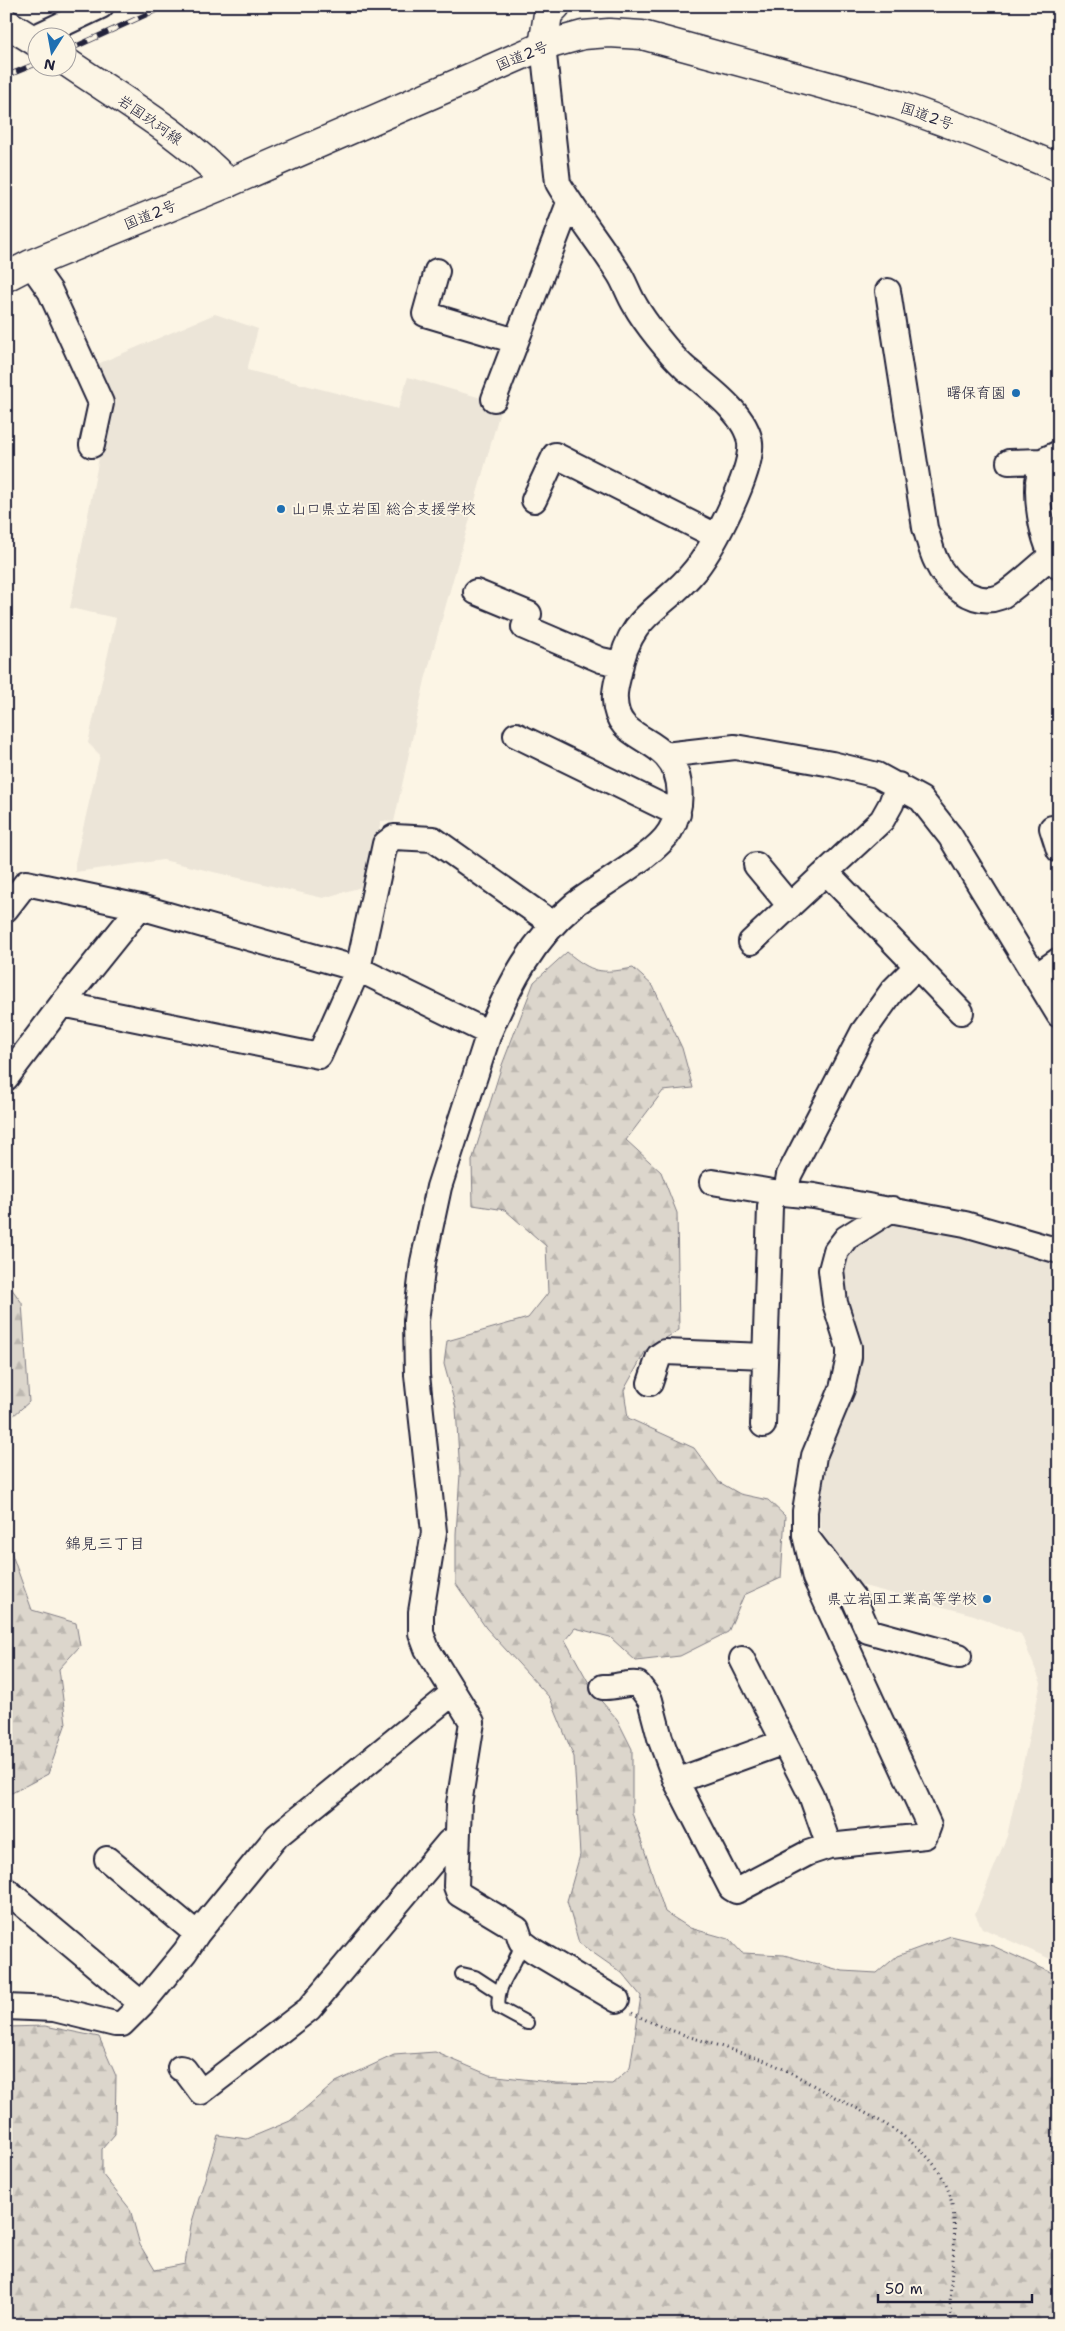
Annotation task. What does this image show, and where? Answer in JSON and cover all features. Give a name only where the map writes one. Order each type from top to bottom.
[{"type":"main road","points":[[543,46],[548,14],[556,6]]},
{"type":"main road","points":[[6,23],[28,37]]},
{"type":"main road","name":"国道2号","points":[[6,277],[31,264],[228,183],[543,46],[583,35],[609,33],[642,35],[898,105],[975,132],[1059,168]]},
{"type":"main road","name":"岩国玖珂線","points":[[78,70],[176,137],[210,163],[228,183]]},
{"type":"street","points":[[59,28],[100,6]]},
{"type":"street","points":[[543,46],[558,183],[569,203],[590,229],[623,280],[634,304],[646,322],[684,367],[720,396],[738,418],[750,440],[750,458],[739,490],[716,536],[696,569],[646,615],[633,630],[620,664],[614,698],[618,719],[633,733],[665,755],[675,770],[680,793],[678,814],[670,832],[655,848],[575,904],[553,924],[535,944],[499,1009],[489,1033],[439,1187],[423,1262],[416,1320],[417,1375],[434,1532],[421,1612],[421,1633],[427,1649],[472,1722],[456,1841],[456,1886],[459,1894],[516,1929],[521,1941],[617,2000]]},
{"type":"street","points":[[494,399],[569,203]]},
{"type":"street","points":[[31,264],[50,291],[102,403],[92,445]]},
{"type":"street","points":[[437,271],[425,314],[516,341]]},
{"type":"street","points":[[888,291],[925,528],[936,562],[956,587],[970,596],[982,599],[1000,596],[1055,562],[1044,540],[1050,469],[1009,462]]},
{"type":"street","points":[[534,500],[555,455],[716,536]]},
{"type":"street","points":[[476,592],[529,614],[524,627],[601,660],[620,664]]},
{"type":"street","points":[[516,735],[678,814]]},
{"type":"street","points":[[665,755],[735,746],[832,764],[877,775],[921,799],[950,836],[1059,1015]]},
{"type":"street","points":[[751,942],[882,820],[891,804],[898,785]]},
{"type":"street","points":[[62,1004],[319,1056],[358,969],[386,844],[394,838],[433,839],[553,924]]},
{"type":"street","points":[[756,865],[790,906]]},
{"type":"street","points":[[826,872],[961,1012]]},
{"type":"street","points":[[6,909],[26,883],[140,906],[358,969],[489,1033]]},
{"type":"street","points":[[6,1078],[140,906]]},
{"type":"street","points":[[1036,976],[1059,960]]},
{"type":"street","points":[[763,1425],[770,1207],[789,1175],[863,1032],[893,990],[917,966]]},
{"type":"street","points":[[712,1182],[892,1209],[965,1224],[1059,1251]]},
{"type":"street","points":[[603,1687],[612,1688],[628,1682],[638,1684],[650,1700],[660,1738],[676,1781],[731,1888],[736,1891],[808,1853],[829,1846],[925,1836],[929,1825],[815,1578],[805,1535],[808,1488],[814,1456],[842,1389],[849,1357],[849,1347],[835,1303],[831,1270],[836,1251],[846,1238],[892,1209]]},
{"type":"street","points":[[650,1383],[659,1356],[665,1352],[765,1356]]},
{"type":"street","points":[[805,1535],[854,1599],[868,1632],[959,1656]]},
{"type":"street","points":[[742,1658],[810,1794],[829,1846]]},
{"type":"street","points":[[6,2007],[54,2010],[122,2024],[142,2004],[185,1952],[197,1934],[277,1836],[453,1694]]},
{"type":"street","points":[[676,1781],[784,1742]]},
{"type":"street","points":[[180,2068],[184,2069],[201,2092],[309,2009],[449,1842],[456,1841]]},
{"type":"street","points":[[107,1859],[197,1934]]},
{"type":"street","points":[[6,1890],[142,2004]]},
{"type":"lane","points":[[521,1941],[520,1952],[498,1992],[497,1998],[499,2008],[527,2023]]},
{"type":"lane","points":[[462,1974],[475,1977],[498,1992]]},
{"type":"path","points":[[617,2000],[630,2012],[651,2023],[770,2063],[901,2133],[936,2166],[950,2196],[955,2238],[949,2307],[952,2325]]},
{"type":"shaded area","name":"山口県立岩国 総合支援学校","points":[[215,314],[258,329],[247,370],[398,409],[408,377],[502,404],[425,680],[394,822],[381,821],[365,886],[323,898],[163,860],[75,872],[75,863],[100,755],[88,743],[116,618],[70,608],[109,406],[93,366]]},
{"type":"shaded area","name":"県立岩国工業高等学校","points":[[895,1223],[926,1225],[1059,1261],[1059,1963],[982,1928],[975,1914],[1007,1836],[1041,1683],[1021,1634],[974,1615],[856,1584],[822,1533],[816,1503],[820,1460],[861,1368],[858,1345],[841,1275],[845,1253],[857,1238]]},
{"type":"green space","points":[[567,952],[584,964],[597,970],[612,971],[633,968],[653,986],[682,1048],[693,1088],[663,1091],[626,1140],[661,1172],[677,1213],[679,1330],[646,1350],[624,1390],[628,1418],[694,1448],[719,1482],[740,1494],[768,1500],[785,1516],[781,1578],[744,1595],[728,1632],[680,1656],[636,1661],[610,1637],[575,1628],[565,1640],[595,1694],[617,1719],[632,1749],[632,1813],[665,1912],[690,1928],[729,1939],[742,1953],[784,1955],[843,1971],[877,1973],[897,1956],[951,1936],[993,1946],[1059,1976],[1059,2325],[6,2325],[6,2027],[45,2026],[99,2037],[116,2076],[115,2134],[102,2149],[102,2174],[130,2209],[140,2245],[155,2270],[185,2264],[191,2225],[218,2135],[247,2139],[290,2121],[336,2082],[394,2055],[435,2052],[489,2075],[557,2083],[612,2084],[630,2068],[641,1996],[622,1973],[579,1943],[567,1901],[580,1855],[574,1757],[550,1698],[486,1628],[456,1584],[456,1534],[460,1474],[456,1408],[444,1364],[447,1341],[528,1318],[548,1293],[546,1246],[505,1210],[473,1205],[472,1161],[502,1065],[534,982]]},
{"type":"green space","points":[[6,1281],[22,1303],[29,1402],[6,1422]]},
{"type":"green space","points":[[6,1538],[32,1610],[76,1623],[80,1646],[59,1669],[66,1723],[48,1774],[6,1796]]},
{"type":"railway","points":[[78,45],[165,6]]},
{"type":"railway","points":[[6,76],[28,67]]},
{"type":"place","name":"曙保育園","points":[[1016,393]]},
{"type":"place","name":"山口県立岩国 総合支援学校","points":[[281,509]]},
{"type":"place","name":"県立岩国工業高等学校","points":[[987,1599]]},
{"type":"district","name":"錦見三丁目","points":[[105,1543]]}]
